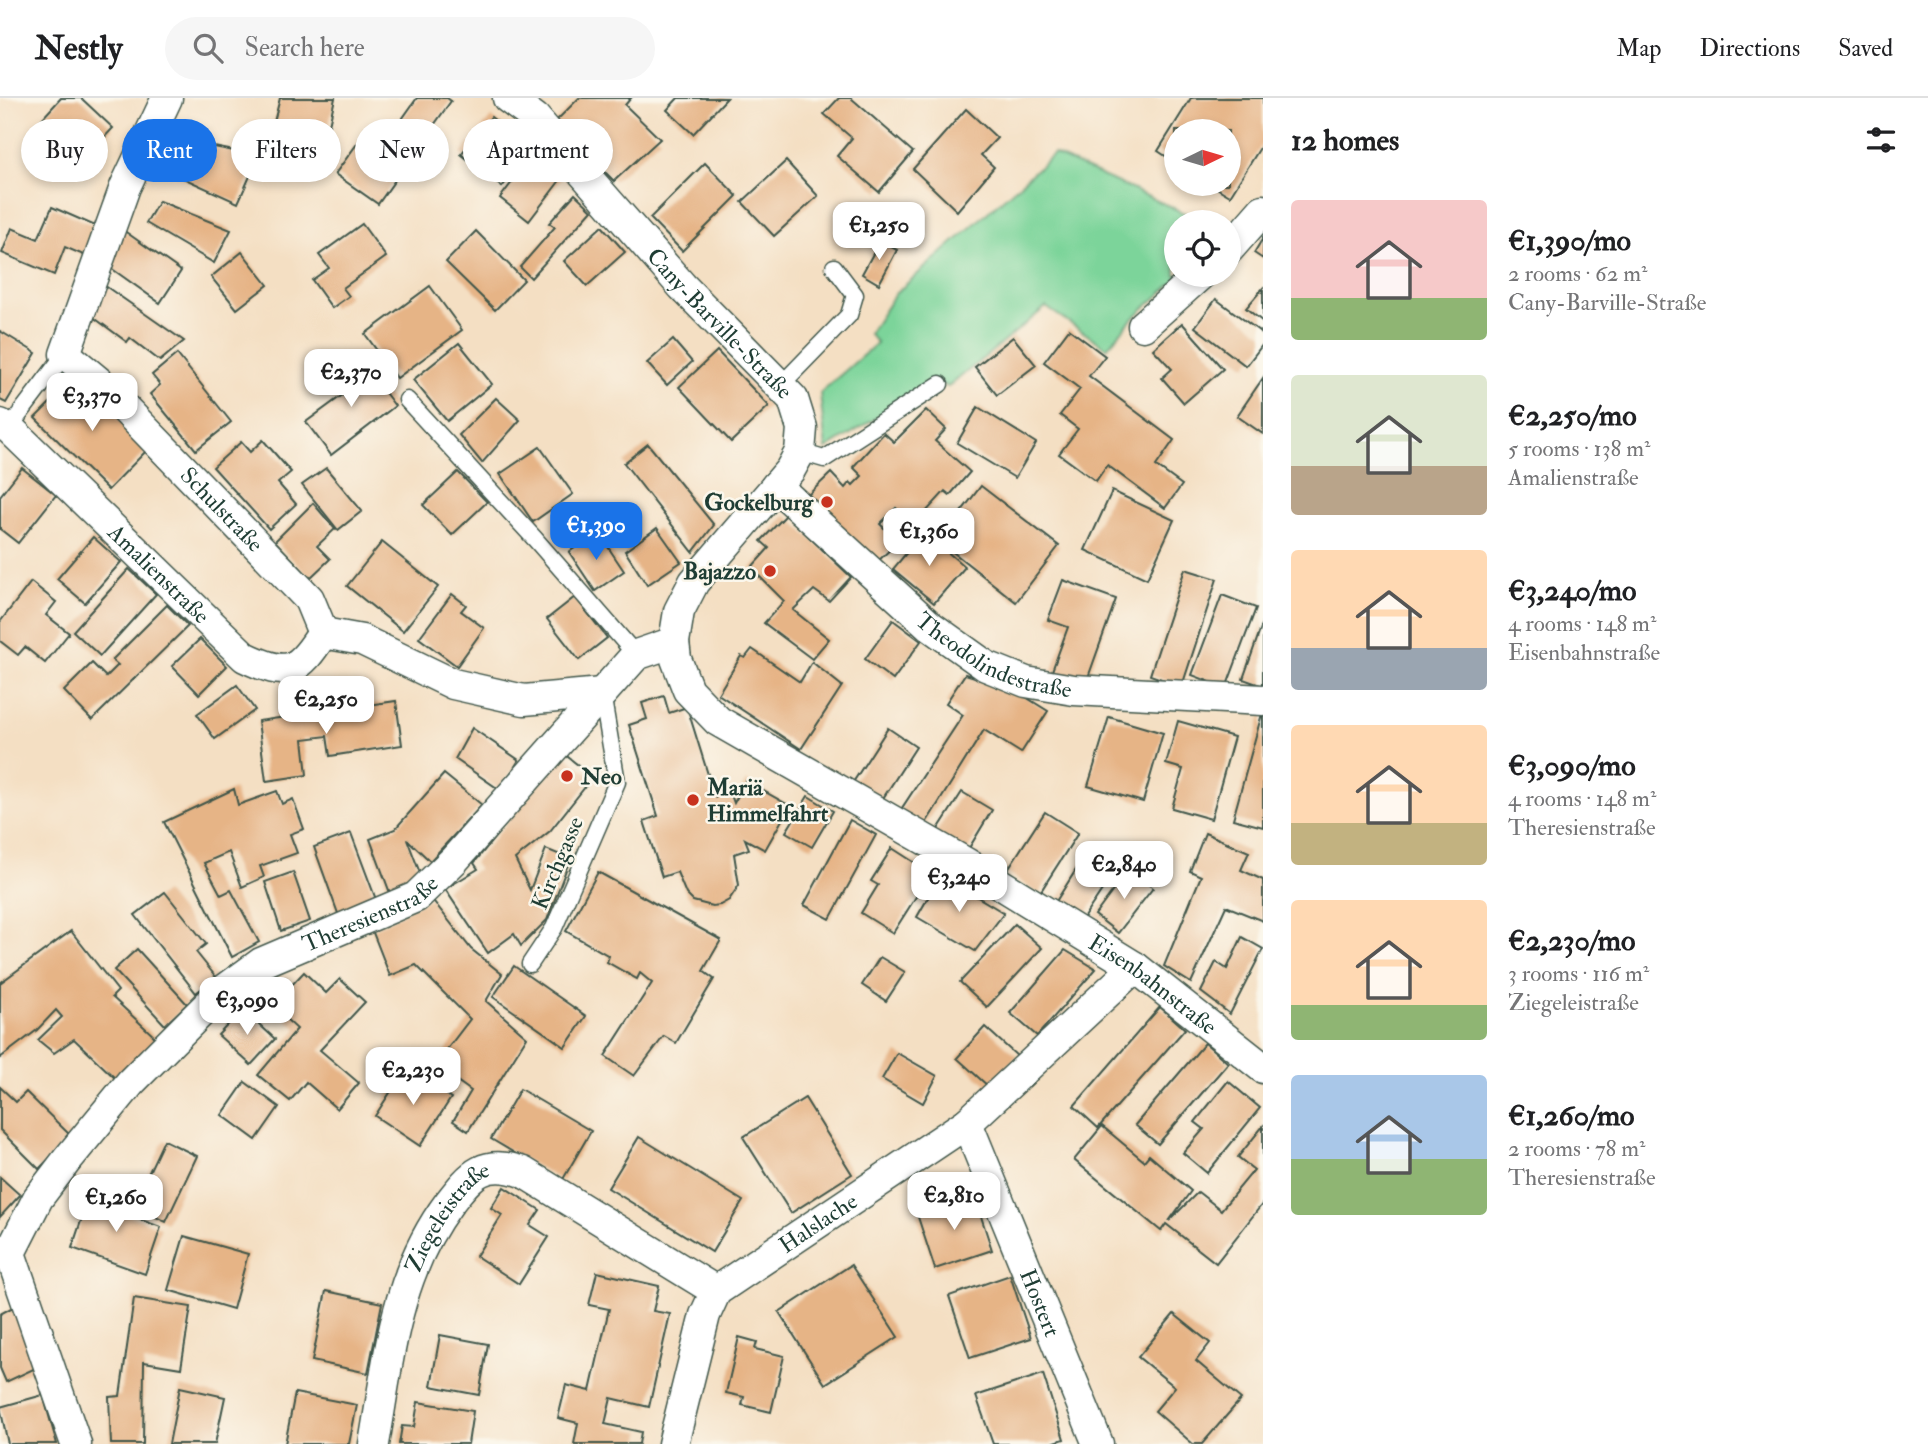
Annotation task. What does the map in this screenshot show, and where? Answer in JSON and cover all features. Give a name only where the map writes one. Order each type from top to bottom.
[{"type":"street","points":[[65,354],[125,187],[167,98]]},
{"type":"street","name":"Cany-Barville-Straße","points":[[508,98],[535,118],[682,286],[793,399],[802,428],[800,452]]},
{"type":"street","points":[[1241,236],[1263,211]]},
{"type":"street","points":[[1143,326],[1187,287]]},
{"type":"street","name":"Schulstraße","points":[[65,354],[100,383],[309,600],[323,633]]},
{"type":"street","name":"Amalienstraße","points":[[5,426],[245,657],[266,667],[288,669],[304,662],[323,633]]},
{"type":"street","points":[[674,642],[679,611],[694,582],[790,471],[800,452]]},
{"type":"street","name":"Theodolindestraße","points":[[776,486],[930,626],[986,666],[1026,682],[1074,690],[1263,701]]},
{"type":"street","points":[[323,633],[362,640],[453,684],[524,700],[602,693]]},
{"type":"street","name":"Theresienstraße","points":[[76,1444],[5,1252],[38,1198],[131,1082],[220,993],[261,963],[416,897],[454,860],[636,655],[674,642]]},
{"type":"street","name":"Eisenbahnstraße","points":[[674,642],[688,690],[718,720],[966,863],[1135,967],[1263,1068]]},
{"type":"street","name":"Halslache","points":[[716,1291],[967,1124],[1135,967]]},
{"type":"street","name":"Hostert","points":[[967,1124],[1098,1444]]},
{"type":"street","name":"Ziegeleistraße","points":[[374,1444],[404,1289],[430,1229],[467,1180],[486,1167],[506,1167],[523,1172],[716,1291]]},
{"type":"street","points":[[673,1444],[705,1315],[716,1291]]},
{"type":"lane","points":[[780,386],[849,315],[855,295],[834,267]]},
{"type":"lane","points":[[5,426],[65,354]]},
{"type":"lane","points":[[800,452],[824,459],[940,384]]},
{"type":"lane","points":[[407,400],[535,538],[636,655]]},
{"type":"lane","name":"Kirchgasse","points":[[530,964],[554,928],[617,782],[602,693]]},
{"type":"green space","points":[[1054,154],[1178,210],[1164,210],[1164,287],[1168,287],[1133,318],[1107,348],[1046,307],[948,387],[936,381],[826,449],[820,393],[877,343],[869,334],[895,294]]},
{"type":"building","points":[[61,98],[81,98],[103,119],[42,119]]},
{"type":"building","points":[[280,98],[335,98],[330,119],[275,119]]},
{"type":"building","points":[[417,98],[447,98],[451,101],[438,119],[402,119]]},
{"type":"building","points":[[579,98],[631,98],[625,105],[660,139],[614,181],[613,119],[558,119]]},
{"type":"building","points":[[678,98],[727,98],[693,134],[667,110]]},
{"type":"building","points":[[839,98],[851,98],[913,152],[879,192],[837,156],[852,138],[824,114]]},
{"type":"building","points":[[1191,98],[1263,98],[1263,143],[1241,178],[1241,119],[1178,119]]},
{"type":"building","points":[[966,109],[997,138],[981,155],[994,167],[957,211],[913,169]]},
{"type":"building","points":[[1164,141],[1164,155],[1158,151]]},
{"type":"building","points":[[355,147],[355,182],[394,182],[378,204],[341,178],[341,166]]},
{"type":"building","points":[[217,148],[231,150],[231,182],[247,182],[238,203],[192,182],[217,182]]},
{"type":"building","points":[[786,161],[818,196],[774,236],[742,202]]},
{"type":"building","points":[[705,163],[737,196],[682,251],[650,218]]},
{"type":"building","points":[[512,182],[559,182],[529,221],[500,198]]},
{"type":"building","points":[[575,194],[592,210],[531,278],[520,267],[555,227],[549,223]]},
{"type":"building","points":[[159,201],[231,230],[214,263],[146,223]]},
{"type":"building","points":[[52,207],[100,228],[88,257],[65,247],[54,275],[2,253],[12,228],[38,239]]},
{"type":"building","points":[[362,224],[386,257],[343,288],[349,296],[332,308],[312,280],[329,268],[319,255]]},
{"type":"building","points":[[602,226],[625,252],[587,286],[564,261]]},
{"type":"building","points":[[123,230],[181,271],[160,303],[108,266]]},
{"type":"building","points":[[476,231],[524,280],[495,310],[446,262]]},
{"type":"building","points":[[1263,238],[1263,259],[1254,253]]},
{"type":"building","points":[[880,241],[897,250],[879,284],[862,274]]},
{"type":"building","points":[[242,252],[268,285],[237,309],[211,277]]},
{"type":"building","points":[[101,283],[184,341],[160,361],[130,338],[127,342],[89,314]]},
{"type":"building","points":[[430,286],[462,330],[397,378],[365,334]]},
{"type":"building","points":[[1263,288],[1263,322],[1246,308]]},
{"type":"building","points":[[1216,299],[1263,334],[1263,344],[1246,366],[1195,327]]},
{"type":"building","points":[[1182,323],[1223,369],[1184,403],[1162,378],[1172,369],[1153,349]]},
{"type":"building","points":[[1069,329],[1105,356],[1089,376],[1174,440],[1156,466],[1182,485],[1165,508],[1107,465],[1096,481],[1059,454],[1078,429],[1060,415],[1080,389],[1044,362]]},
{"type":"building","points":[[0,331],[36,353],[6,403],[0,400]]},
{"type":"building","points":[[1013,337],[1036,365],[997,395],[975,367]]},
{"type":"building","points":[[673,340],[692,362],[667,385],[647,363]]},
{"type":"building","points":[[459,343],[492,384],[447,421],[413,380]]},
{"type":"building","points":[[717,351],[769,406],[731,442],[679,387]]},
{"type":"building","points":[[177,354],[231,422],[196,450],[150,394],[160,385],[152,375]]},
{"type":"building","points":[[359,358],[395,406],[331,455],[306,422],[348,391],[336,376]]},
{"type":"building","points":[[76,377],[149,448],[108,490],[35,418]]},
{"type":"building","points":[[1263,378],[1263,434],[1237,416]]},
{"type":"building","points":[[496,398],[520,420],[482,463],[459,435]]},
{"type":"building","points":[[978,407],[1036,443],[1015,478],[957,443]]},
{"type":"building","points":[[926,410],[946,429],[935,441],[970,472],[950,495],[945,491],[914,525],[896,508],[880,524],[898,542],[875,564],[808,495],[831,473],[845,488],[850,482],[853,485],[862,476],[853,467],[884,433],[894,442]]},
{"type":"building","points":[[263,440],[291,472],[278,483],[296,504],[269,529],[213,467],[241,442],[250,452]]},
{"type":"building","points":[[648,444],[714,525],[693,552],[624,463]]},
{"type":"building","points":[[540,447],[573,494],[533,522],[500,474]]},
{"type":"building","points":[[22,468],[56,495],[18,543],[0,529],[0,496]]},
{"type":"building","points":[[326,468],[362,511],[338,530],[302,485]]},
{"type":"building","points":[[458,472],[487,502],[452,535],[423,505]]},
{"type":"building","points":[[981,486],[1059,546],[1016,602],[939,541]]},
{"type":"building","points":[[1112,491],[1174,520],[1147,579],[1085,550]]},
{"type":"building","points":[[313,503],[335,529],[317,546],[330,559],[310,578],[275,541]]},
{"type":"building","points":[[786,515],[851,577],[829,601],[814,590],[793,610],[829,639],[812,659],[764,623],[784,601],[751,568],[769,548],[761,541]]},
{"type":"building","points":[[657,528],[681,562],[647,585],[625,551]]},
{"type":"building","points":[[598,532],[624,571],[595,591],[569,552]]},
{"type":"building","points":[[924,532],[965,567],[934,603],[893,569]]},
{"type":"building","points":[[93,537],[121,562],[85,603],[57,579]]},
{"type":"building","points":[[382,542],[438,587],[403,631],[347,586]]},
{"type":"building","points":[[129,569],[156,594],[100,656],[73,631]]},
{"type":"building","points":[[1185,569],[1217,579],[1182,686],[1150,675]]},
{"type":"building","points":[[1063,580],[1116,599],[1086,683],[1052,671],[1068,627],[1048,620]]},
{"type":"building","points":[[31,582],[56,602],[46,615],[69,633],[45,663],[25,647],[18,655],[0,641],[0,622]]},
{"type":"building","points":[[452,594],[466,605],[461,611],[484,628],[457,666],[419,638]]},
{"type":"building","points":[[1222,595],[1256,608],[1226,688],[1192,675]]},
{"type":"building","points":[[575,597],[607,638],[579,660],[547,619]]},
{"type":"building","points":[[167,605],[188,626],[92,720],[64,691],[92,663],[106,677],[118,665],[112,660]]},
{"type":"building","points":[[893,620],[921,641],[893,680],[865,659]]},
{"type":"building","points":[[1263,622],[1263,686],[1243,679]]},
{"type":"building","points":[[200,639],[227,666],[199,694],[172,666]]},
{"type":"building","points":[[752,649],[800,682],[812,662],[842,686],[801,749],[718,694],[741,656],[745,658]]},
{"type":"building","points":[[965,674],[1011,688],[1048,711],[1021,753],[984,730],[923,828],[898,814],[963,715],[946,703]]},
{"type":"building","points":[[237,685],[255,710],[215,739],[197,714]]},
{"type":"building","name":"Mariä Himmelfahrt","points":[[664,696],[669,713],[687,707],[715,797],[730,792],[734,803],[746,781],[790,806],[765,850],[745,839],[749,849],[734,854],[739,885],[729,900],[720,905],[712,906],[693,901],[686,894],[677,872],[662,877],[644,821],[658,816],[629,725],[647,719],[642,703]]},
{"type":"building","points":[[396,701],[402,745],[330,756],[327,736],[303,739],[307,775],[266,781],[258,721]]},
{"type":"building","points":[[1263,710],[1263,827],[1233,819]]},
{"type":"building","points":[[1109,717],[1163,733],[1143,802],[1088,786]]},
{"type":"building","points":[[1178,721],[1234,737],[1211,819],[1172,808],[1183,769],[1166,764]]},
{"type":"building","points":[[472,728],[519,760],[500,790],[455,759]]},
{"type":"building","points":[[888,728],[916,747],[878,806],[850,787]]},
{"type":"building","points":[[563,753],[593,777],[550,831],[515,859],[530,890],[546,849],[570,859],[547,920],[521,946],[514,934],[488,953],[445,889],[478,869],[474,863]]},
{"type":"building","points":[[444,774],[482,805],[430,861],[407,839],[423,881],[390,893],[370,839],[395,829]]},
{"type":"building","points":[[234,789],[238,805],[277,791],[282,804],[293,799],[304,829],[290,834],[297,853],[260,866],[264,877],[242,887],[229,852],[204,863],[221,895],[231,890],[259,942],[232,957],[164,822]]},
{"type":"building","points":[[962,792],[992,810],[966,853],[935,834]]},
{"type":"building","points":[[808,796],[833,811],[812,847],[786,832]]},
{"type":"building","points":[[1045,812],[1078,833],[1039,894],[1006,872]]},
{"type":"building","points":[[850,820],[876,835],[830,919],[804,905]]},
{"type":"building","points":[[351,833],[378,905],[340,919],[314,847]]},
{"type":"building","points":[[1205,833],[1249,852],[1241,870],[1263,880],[1263,921],[1226,906],[1191,983],[1164,966],[1201,876],[1190,871]]},
{"type":"building","points":[[892,848],[931,873],[893,933],[861,913],[878,885],[871,881]]},
{"type":"building","points":[[1086,854],[1114,872],[1082,920],[1055,903]]},
{"type":"building","points":[[1129,869],[1153,888],[1118,933],[1095,915]]},
{"type":"building","points":[[293,872],[310,921],[281,931],[265,882]]},
{"type":"building","points":[[598,872],[721,940],[703,971],[714,979],[676,1043],[664,1036],[634,1076],[605,1056],[652,983],[640,973],[637,979],[607,962],[609,956],[566,931]]},
{"type":"building","points":[[941,875],[1004,913],[975,951],[917,917]]},
{"type":"building","points":[[165,892],[206,944],[196,952],[216,977],[196,993],[135,915]]},
{"type":"building","points":[[431,898],[471,949],[502,974],[486,1001],[527,1037],[468,1131],[453,1121],[471,1091],[435,1065],[470,1019],[416,965],[390,976],[372,930]]},
{"type":"building","points":[[1015,924],[1042,948],[987,1007],[960,982]]},
{"type":"building","points":[[71,931],[118,991],[112,997],[156,1038],[117,1080],[74,1039],[54,1053],[38,1040],[62,1017],[56,1010],[37,1030],[0,1058],[0,983]]},
{"type":"building","points":[[1242,937],[1263,949],[1230,1014],[1201,992],[1216,962],[1227,969]]},
{"type":"building","points":[[137,949],[187,1004],[165,1025],[114,970]]},
{"type":"building","points":[[1065,950],[1096,969],[1037,1036],[1010,1013]]},
{"type":"building","points":[[880,957],[905,972],[886,1001],[862,985]]},
{"type":"building","points":[[514,966],[586,1016],[565,1047],[493,997]]},
{"type":"building","points":[[304,972],[326,993],[340,979],[365,1002],[320,1050],[359,1083],[337,1109],[306,1082],[290,1101],[258,1075],[297,1029],[272,1006]]},
{"type":"building","points":[[1160,1007],[1185,1029],[1098,1128],[1074,1106]]},
{"type":"building","points":[[243,1009],[275,1039],[251,1065],[218,1035]]},
{"type":"building","points":[[985,1027],[1017,1056],[989,1087],[957,1058]]},
{"type":"building","points":[[1205,1043],[1228,1063],[1158,1144],[1135,1125]]},
{"type":"building","points":[[897,1053],[937,1076],[923,1103],[882,1079]]},
{"type":"building","points":[[406,1068],[451,1098],[420,1146],[375,1116]]},
{"type":"building","points":[[1228,1081],[1260,1108],[1207,1173],[1183,1153],[1204,1129],[1195,1122]]},
{"type":"building","points":[[245,1082],[279,1107],[256,1140],[222,1115]]},
{"type":"building","points":[[0,1087],[16,1102],[26,1092],[71,1136],[39,1169],[0,1130]]},
{"type":"building","points":[[520,1089],[591,1131],[562,1181],[491,1139]]},
{"type":"building","points":[[805,1098],[852,1174],[791,1213],[743,1137]]},
{"type":"building","points":[[1102,1126],[1144,1161],[1149,1155],[1191,1191],[1169,1221],[1198,1192],[1221,1210],[1254,1170],[1238,1157],[1263,1126],[1263,1203],[1216,1263],[1166,1224],[1161,1231],[1074,1160]]},
{"type":"building","points":[[639,1137],[743,1201],[712,1252],[608,1188]]},
{"type":"building","points":[[164,1140],[197,1156],[166,1222],[133,1206]]},
{"type":"building","points":[[0,1177],[20,1195],[0,1217]]},
{"type":"building","points":[[504,1187],[540,1210],[530,1225],[549,1237],[519,1284],[476,1256],[502,1215],[491,1208]]},
{"type":"building","points":[[91,1191],[133,1206],[130,1216],[161,1227],[145,1274],[72,1248]]},
{"type":"building","points":[[974,1195],[992,1250],[935,1269],[917,1214]]},
{"type":"building","points":[[184,1236],[248,1254],[233,1309],[168,1290]]},
{"type":"building","points":[[851,1265],[898,1337],[825,1384],[779,1312]]},
{"type":"building","points":[[597,1272],[659,1286],[653,1311],[670,1314],[649,1407],[611,1398],[605,1424],[641,1432],[639,1444],[574,1444],[578,1423],[558,1418],[566,1385],[590,1391],[609,1309],[589,1305]]},
{"type":"building","points":[[1010,1275],[1031,1338],[970,1358],[949,1296]]},
{"type":"building","points":[[326,1291],[382,1303],[368,1373],[312,1361]]},
{"type":"building","points":[[134,1298],[191,1307],[181,1368],[144,1362],[143,1444],[111,1444],[109,1397],[120,1396]]},
{"type":"building","points":[[13,1307],[40,1366],[6,1382],[0,1368],[0,1314]]},
{"type":"building","points":[[1174,1314],[1210,1343],[1196,1361],[1241,1399],[1202,1444],[1193,1444],[1155,1411],[1175,1387],[1138,1357]]},
{"type":"building","points":[[440,1335],[488,1344],[479,1395],[431,1386]]},
{"type":"building","points":[[739,1337],[757,1342],[755,1349],[784,1356],[771,1412],[742,1405],[744,1397],[726,1393]]},
{"type":"building","points":[[1043,1374],[1064,1439],[1049,1444],[993,1444],[976,1396]]},
{"type":"building","points":[[180,1387],[225,1397],[215,1444],[169,1444]]},
{"type":"building","points":[[295,1393],[357,1405],[349,1444],[285,1444]]},
{"type":"building","points":[[43,1395],[57,1444],[8,1444],[0,1407]]},
{"type":"building","points":[[418,1402],[473,1411],[468,1444],[399,1444],[402,1426],[414,1427]]},
{"type":"place","name":"Gockelburg","points":[[827,502]]},
{"type":"place","name":"Bajazzo","points":[[770,571]]},
{"type":"place","name":"Neo","points":[[567,776]]},
{"type":"place","name":"Mariä Himmelfahrt","points":[[693,800]]}]
